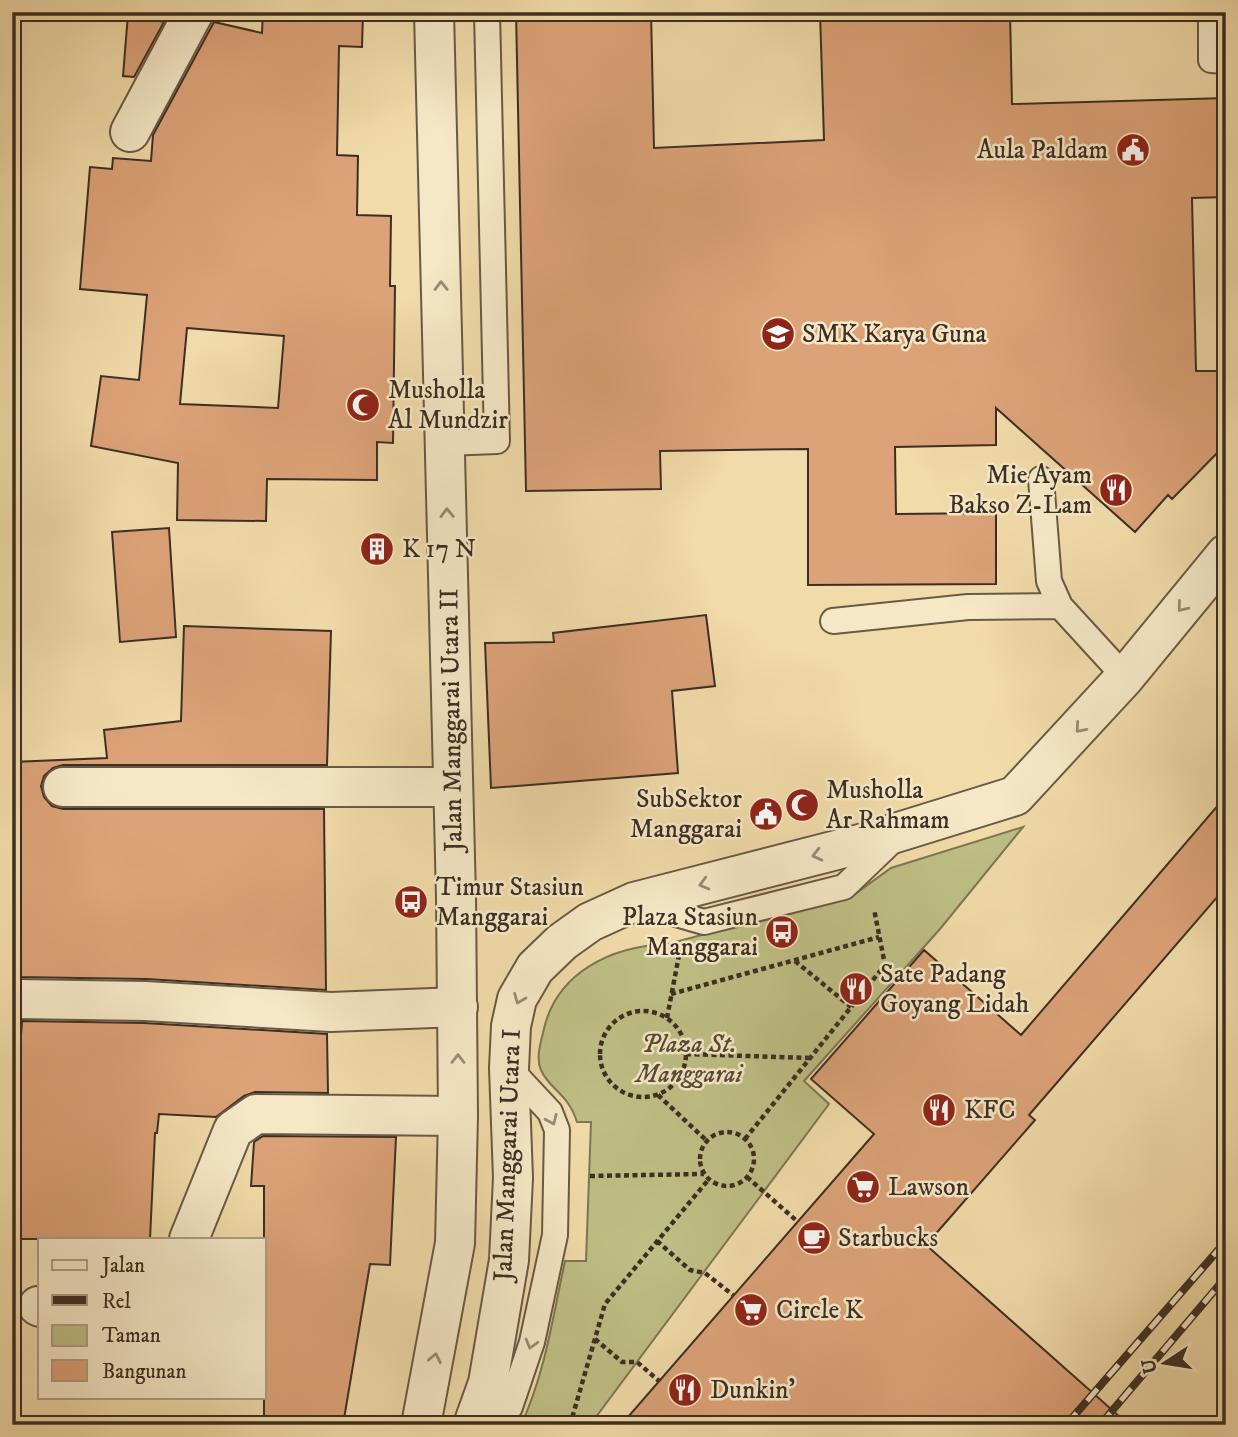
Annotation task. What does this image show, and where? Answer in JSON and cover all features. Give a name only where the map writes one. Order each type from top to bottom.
[{"type":"street","points":[[130,132],[194,12]]},
{"type":"street","name":"Jalan Manggarai Utara II","points":[[421,1425],[455,1243],[458,1116],[458,1007],[434,12]]},
{"type":"street","name":"Jalan Manggarai Utara I","points":[[473,1425],[488,1383],[509,1260],[513,1178],[509,1068],[511,1026],[517,999],[535,968],[562,942],[590,922],[634,902],[902,831],[1015,796],[1125,677],[1226,554]]},
{"type":"street","points":[[63,787],[453,787]]},
{"type":"street","points":[[16,999],[145,1001],[331,1012],[458,1007]]},
{"type":"street","points":[[189,1238],[233,1130],[256,1114],[458,1116]]},
{"type":"lane","points":[[445,443],[497,441],[487,12]]},
{"type":"lane","points":[[1211,12],[1211,60],[1226,61]]},
{"type":"lane","points":[[1041,479],[1049,581],[1060,606],[1125,677]]},
{"type":"lane","points":[[832,621],[968,607],[1060,606]]},
{"type":"lane","points":[[634,902],[704,922],[844,887],[902,831]]},
{"type":"lane","points":[[495,1425],[510,1407],[532,1342],[555,1235],[557,1130],[550,1112],[509,1068]]},
{"type":"path","points":[[745,1139],[885,965],[865,866]]},
{"type":"path","points":[[667,1018],[688,918]]},
{"type":"path","points":[[671,994],[879,937]]},
{"type":"path","points":[[794,960],[851,1007]]},
{"type":"path","points":[[648,1010],[667,1018],[681,1033],[686,1054],[675,1083],[658,1095],[638,1097],[618,1090],[600,1064],[600,1043],[610,1025],[627,1013],[648,1010]]},
{"type":"path","points":[[686,1054],[810,1058]]},
{"type":"path","points":[[658,1095],[707,1141]]},
{"type":"path","points":[[726,1132],[745,1139],[754,1157],[747,1177],[729,1186],[709,1179],[704,1174],[700,1160],[707,1141],[726,1132]]},
{"type":"path","points":[[555,1176],[704,1174]]},
{"type":"path","points":[[747,1177],[797,1222]]},
{"type":"path","points":[[570,1425],[605,1304],[709,1179]]},
{"type":"path","points":[[657,1241],[690,1270],[705,1273],[733,1295]]},
{"type":"path","points":[[595,1339],[622,1362],[637,1363],[659,1381]]},
{"type":"green space","name":"Plaza St. Manggarai","points":[[1023,827],[940,929],[804,1081],[829,1104],[590,1425],[521,1425],[542,1365],[565,1261],[586,1261],[591,1122],[577,1122],[569,1104],[544,1076],[539,1061],[541,1042],[550,1012],[560,994],[589,966],[607,957],[627,950],[668,944],[855,894],[891,868]]},
{"type":"building","points":[[263,12],[363,13],[362,47],[339,46],[337,155],[358,156],[357,215],[391,216],[390,286],[395,286],[393,443],[377,442],[377,480],[267,479],[266,521],[177,520],[178,463],[91,446],[101,376],[139,380],[147,295],[80,289],[90,167],[112,169],[113,158],[151,161],[153,135],[214,22],[262,33]],"holes":[[[187,328],[284,336],[278,408],[180,404]]]},
{"type":"building","points":[[516,12],[651,12],[654,148],[824,140],[820,12],[1010,12],[1012,104],[1226,98],[1226,197],[1192,198],[1196,371],[1226,371],[1226,444],[1172,499],[1168,495],[1135,532],[996,408],[996,445],[895,447],[896,514],[996,513],[996,584],[808,585],[808,449],[660,451],[661,489],[526,491]]},
{"type":"building","points":[[128,14],[164,22],[134,77],[123,76]]},
{"type":"building","points":[[169,528],[176,637],[120,642],[112,532]]},
{"type":"building","points":[[706,615],[715,686],[672,691],[678,773],[491,788],[485,643],[554,642],[553,633]]},
{"type":"building","points":[[184,626],[331,631],[327,765],[63,765],[53,768],[44,776],[41,786],[44,797],[52,806],[63,809],[324,809],[326,990],[146,979],[15,977],[12,762],[107,758],[104,730],[181,721]]},
{"type":"building","points":[[1226,796],[1226,887],[1029,1115],[1035,1120],[926,1245],[1129,1425],[621,1425],[874,1134],[811,1079],[924,950],[1021,1035]]},
{"type":"building","points":[[22,1021],[144,1023],[327,1034],[328,1093],[255,1092],[244,1096],[216,1117],[159,1114],[155,1133],[150,1238],[12,1239],[12,1063],[19,1064]]},
{"type":"building","points":[[263,1136],[396,1137],[390,1265],[370,1264],[343,1425],[264,1425],[266,1238],[264,1186],[251,1186],[254,1142]]},
{"type":"railway","points":[[1066,1425],[1226,1241]]},
{"type":"railway","points":[[1100,1425],[1226,1277]]},
{"type":"place","name":"Aula Paldam","points":[[1133,150]]},
{"type":"place","name":"SMK Karya Guna","points":[[778,334]]},
{"type":"place","name":"Musholla Al Mundzir","points":[[363,405]]},
{"type":"place","name":"Mie Ayam Bakso Z-Lam","points":[[1116,490]]},
{"type":"place","name":"K 17 N","points":[[377,549]]},
{"type":"place","name":"Musholla Ar Rahmam","points":[[802,805]]},
{"type":"place","name":"SubSektor Manggarai","points":[[766,814]]},
{"type":"place","name":"Timur Stasiun Manggarai","points":[[411,902]]},
{"type":"place","name":"Plaza Stasiun Manggarai","points":[[782,932]]},
{"type":"place","name":"Sate Padang Goyang Lidah","points":[[856,989]]},
{"type":"place","name":"KFC","points":[[939,1110]]},
{"type":"place","name":"Lawson","points":[[863,1187]]},
{"type":"place","name":"Starbucks","points":[[814,1238]]},
{"type":"place","name":"Circle K","points":[[751,1310]]},
{"type":"place","name":"Dunkin'","points":[[685,1390]]}]
